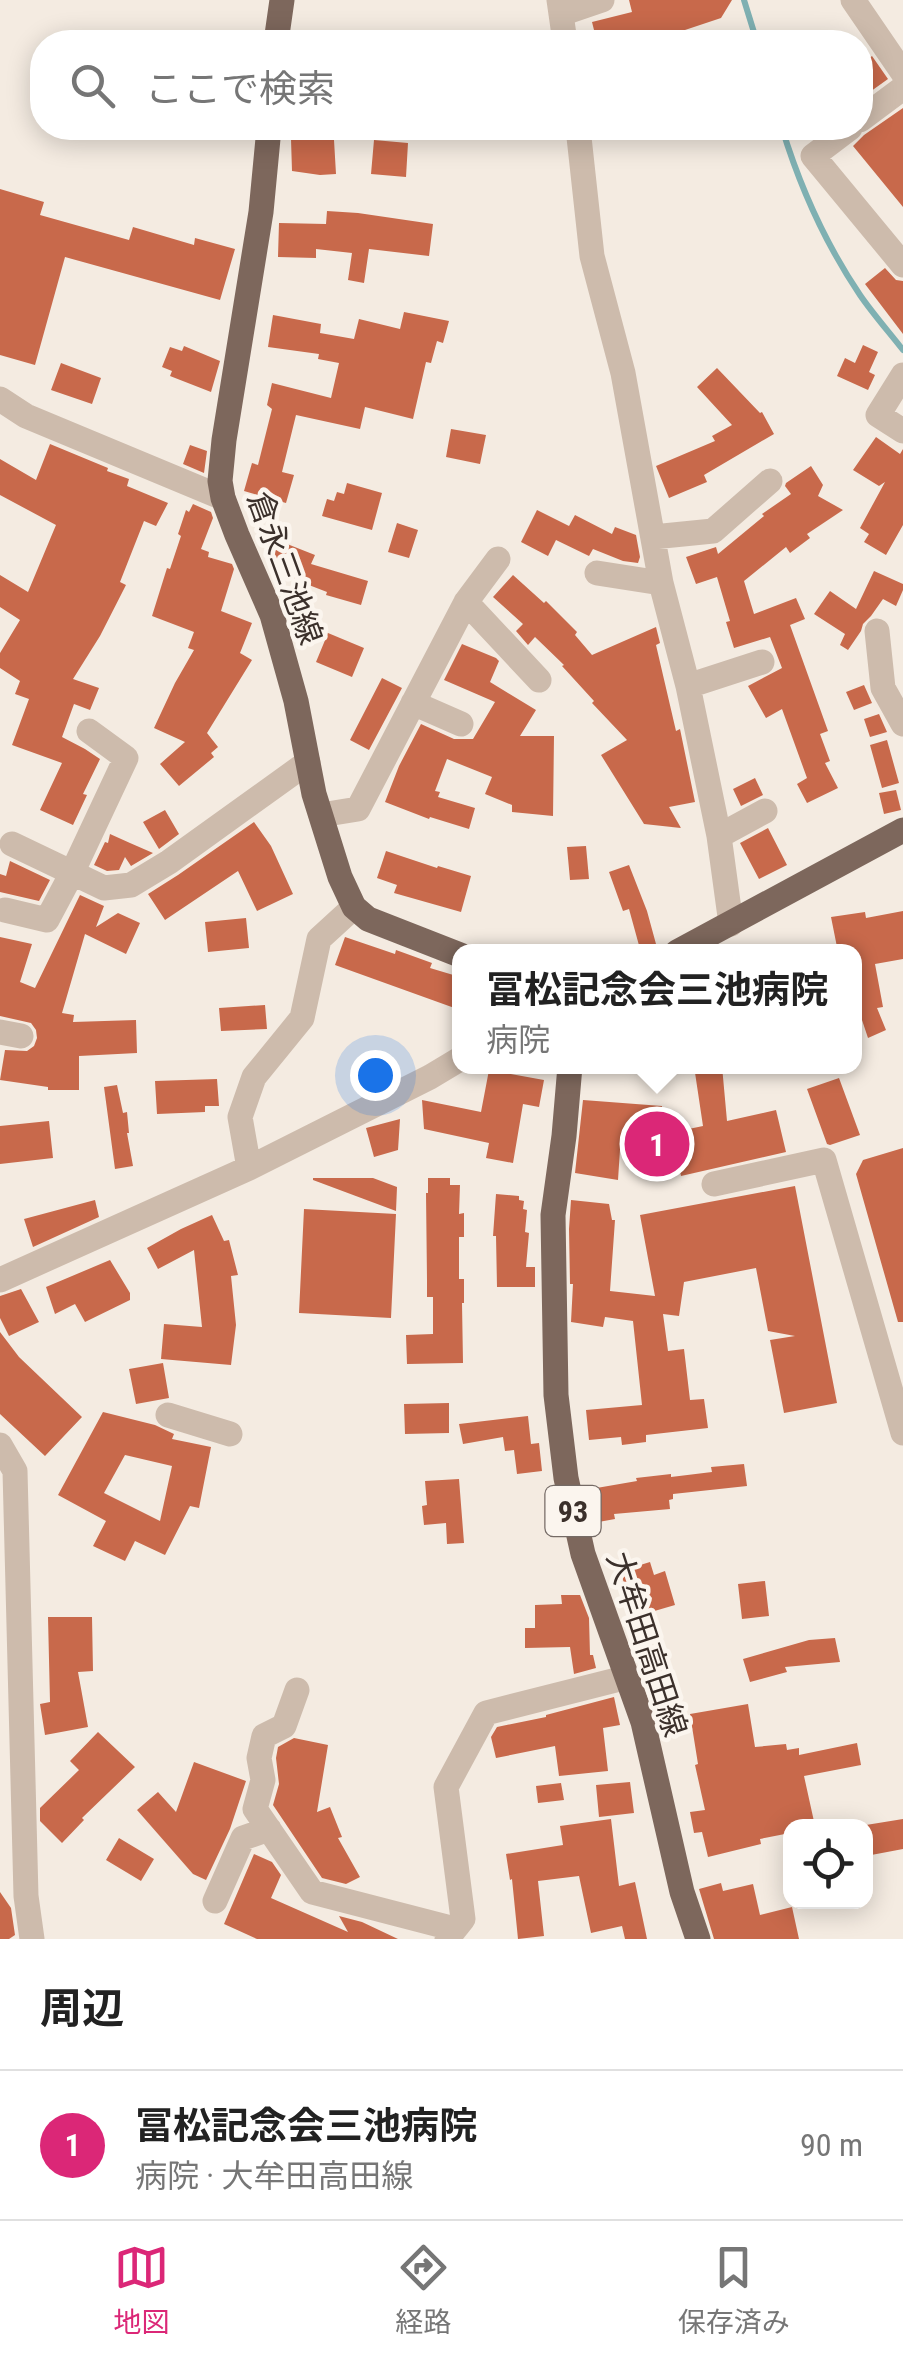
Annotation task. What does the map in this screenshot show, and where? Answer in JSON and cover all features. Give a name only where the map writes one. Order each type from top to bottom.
[{"type":"main road","points":[[278,30],[282,0]]},
{"type":"main road","name":"倉永三池線","points":[[268,140],[261,212],[220,481],[237,536],[272,615],[321,815],[354,907]]},
{"type":"main road","points":[[692,944],[902,830]]},
{"type":"main road","points":[[354,907],[368,919],[452,952]]},
{"type":"main road","name":"大牟田高田線","points":[[569,1074],[553,1215],[556,1395],[566,1478],[583,1554],[643,1722],[682,1892],[698,1939]]},
{"type":"street","points":[[560,7],[602,0]]},
{"type":"street","points":[[853,0],[903,72]]},
{"type":"street","points":[[873,110],[903,88]]},
{"type":"street","points":[[579,140],[592,256],[623,373],[661,583],[688,686],[719,836],[731,924]]},
{"type":"street","points":[[834,140],[813,156],[903,265]]},
{"type":"street","points":[[903,376],[878,415],[903,431]]},
{"type":"street","points":[[0,400],[26,416],[224,498]]},
{"type":"street","points":[[653,538],[713,531],[770,481]]},
{"type":"street","points":[[321,815],[358,808],[466,602],[498,559]]},
{"type":"street","points":[[596,573],[661,583]]},
{"type":"street","points":[[466,602],[539,680]]},
{"type":"street","points":[[878,631],[883,688],[903,724]]},
{"type":"street","points":[[688,686],[762,662]]},
{"type":"street","points":[[414,703],[461,724]]},
{"type":"street","points":[[5,910],[47,920],[126,758],[89,730]]},
{"type":"street","points":[[12,844],[104,888],[131,885],[170,862],[308,762]]},
{"type":"street","points":[[719,836],[765,811]]},
{"type":"street","points":[[250,1168],[240,1116],[254,1077],[302,1018],[319,939],[354,907]]},
{"type":"street","points":[[0,1280],[250,1168],[452,1065]]},
{"type":"street","points":[[714,1184],[824,1160],[903,1432]]},
{"type":"street","points":[[168,1414],[230,1434]]},
{"type":"street","points":[[0,1445],[15,1471],[12,1827],[26,1879],[32,1939]]},
{"type":"street","points":[[297,1690],[284,1726],[264,1736],[259,1758],[263,1780],[255,1810],[312,1892],[451,1934],[463,1919],[446,1787],[486,1713],[628,1677]]},
{"type":"street","points":[[215,1901],[243,1838],[269,1829]]},
{"type":"street","points":[[0,1895],[26,1879]]},
{"type":"building","points":[[629,0],[732,0],[721,18],[685,30],[594,30],[592,22],[632,12]]},
{"type":"building","points":[[873,57],[888,79],[873,90]]},
{"type":"building","points":[[903,108],[903,207],[853,146],[859,140],[873,140],[873,129]]},
{"type":"building","points":[[291,140],[334,140],[336,174],[292,171]]},
{"type":"building","points":[[374,140],[408,143],[406,177],[371,174]]},
{"type":"building","points":[[0,189],[44,202],[40,215],[129,240],[133,227],[194,245],[195,238],[235,249],[220,300],[65,257],[35,365],[0,355]]},
{"type":"building","points":[[327,211],[433,224],[429,256],[369,249],[364,283],[348,280],[352,253],[316,249],[316,258],[278,257],[279,223],[326,224]]},
{"type":"building","points":[[885,268],[896,280],[903,281],[903,334],[865,284]]},
{"type":"building","points":[[404,312],[449,321],[443,343],[437,341],[431,363],[426,362],[413,419],[365,407],[360,429],[296,415],[282,472],[294,475],[286,503],[244,491],[252,463],[258,465],[272,409],[267,405],[272,383],[331,398],[339,363],[318,359],[319,354],[268,347],[273,315],[321,324],[320,333],[354,339],[359,319],[400,329]]},
{"type":"building","points":[[863,345],[878,352],[869,372],[875,375],[868,390],[837,376],[845,358],[855,363]]},
{"type":"building","points":[[184,346],[220,361],[211,392],[170,376],[172,371],[162,367],[170,347],[182,351]]},
{"type":"building","points":[[61,363],[101,378],[92,404],[51,390]]},
{"type":"building","points":[[717,368],[762,412],[774,434],[704,475],[707,482],[669,498],[656,466],[715,441],[712,436],[732,425],[697,387]]},
{"type":"building","points":[[451,429],[486,435],[480,464],[446,457]]},
{"type":"building","points":[[876,437],[900,454],[903,449],[903,525],[886,555],[864,542],[869,534],[860,528],[885,482],[879,486],[853,470]]},
{"type":"building","points":[[50,444],[108,468],[107,471],[129,479],[127,486],[168,503],[156,526],[144,521],[120,582],[126,585],[73,679],[99,688],[90,710],[74,704],[62,737],[100,759],[73,825],[40,810],[62,763],[12,745],[29,699],[15,694],[20,681],[0,668],[0,653],[20,620],[0,607],[0,575],[28,592],[56,525],[0,495],[0,459],[36,480]]},
{"type":"building","points":[[190,445],[207,451],[204,473],[183,464]]},
{"type":"building","points":[[811,466],[823,485],[818,496],[843,510],[807,534],[810,538],[790,553],[786,547],[744,581],[754,614],[796,598],[805,619],[790,625],[828,731],[820,734],[830,761],[825,763],[838,788],[807,803],[797,784],[807,778],[782,709],[766,718],[748,686],[782,668],[770,637],[734,648],[717,577],[696,584],[686,557],[716,547],[718,554],[791,494],[786,483]]},
{"type":"building","points":[[347,483],[382,493],[372,530],[322,516],[327,499],[334,501],[337,492],[344,494]]},
{"type":"building","points":[[193,504],[211,512],[213,518],[201,549],[209,552],[208,557],[232,564],[234,569],[221,611],[252,623],[240,653],[252,660],[207,733],[218,747],[211,753],[214,757],[179,786],[160,764],[185,742],[154,728],[194,650],[188,648],[194,632],[152,616],[181,536],[178,534],[186,510],[189,512]]},
{"type":"building","points":[[537,510],[569,526],[575,515],[612,534],[615,527],[636,535],[638,563],[593,549],[589,556],[556,540],[548,556],[521,542]]},
{"type":"building","points":[[397,523],[418,530],[409,558],[388,552]]},
{"type":"building","points":[[277,540],[315,555],[311,564],[368,581],[361,605],[326,595],[327,592],[270,570],[268,564]]},
{"type":"building","points":[[874,571],[903,584],[903,590],[896,606],[883,599],[848,650],[840,645],[845,634],[814,614],[830,591],[856,609]]},
{"type":"building","points":[[513,575],[577,632],[575,635],[592,655],[656,627],[660,643],[656,645],[676,731],[680,729],[695,802],[669,807],[681,828],[644,824],[601,755],[627,740],[535,637],[528,645],[516,631],[523,624],[493,597]]},
{"type":"building","points":[[328,633],[364,648],[352,677],[316,662]]},
{"type":"building","points":[[462,644],[496,658],[499,661],[490,682],[536,710],[520,736],[554,736],[553,816],[512,812],[512,805],[485,794],[492,777],[447,759],[435,791],[440,792],[438,797],[475,808],[469,829],[385,802],[421,724],[454,739],[473,739],[495,702],[444,680]]},
{"type":"building","points":[[382,678],[402,688],[369,750],[350,740]]},
{"type":"building","points":[[864,685],[872,703],[854,710],[846,692]]},
{"type":"building","points":[[879,714],[887,732],[870,737],[864,719]]},
{"type":"building","points":[[887,740],[899,783],[882,788],[870,745]]},
{"type":"building","points":[[755,778],[763,795],[741,806],[733,789]]},
{"type":"building","points":[[896,790],[901,810],[884,814],[879,793]]},
{"type":"building","points":[[165,810],[179,834],[159,849],[143,822]]},
{"type":"building","points":[[254,822],[271,846],[293,894],[257,911],[238,871],[165,920],[148,894]]},
{"type":"building","points":[[768,828],[787,865],[759,879],[740,843]]},
{"type":"building","points":[[110,834],[153,853],[131,866],[125,857],[119,870],[107,871],[94,865]]},
{"type":"building","points":[[586,846],[589,879],[570,880],[567,847]]},
{"type":"building","points":[[386,851],[471,876],[461,912],[394,893],[397,885],[377,878]]},
{"type":"building","points":[[10,861],[50,880],[39,901],[0,892],[0,874],[6,876]]},
{"type":"building","points":[[629,865],[656,944],[639,944],[629,909],[623,911],[609,872]]},
{"type":"building","points":[[80,895],[104,906],[96,927],[118,913],[140,923],[126,954],[85,934],[62,1013],[74,1015],[73,1022],[136,1020],[137,1053],[79,1056],[79,1090],[48,1090],[0,1080],[5,1050],[27,1051],[37,1038],[31,1023],[0,1016],[0,937],[32,944],[20,982],[35,988]]},
{"type":"building","points":[[903,911],[903,959],[875,964],[883,1007],[877,1008],[886,1030],[868,1038],[862,1020],[862,944],[836,944],[831,917],[865,912],[866,918]]},
{"type":"building","points":[[246,918],[249,948],[208,952],[205,922]]},
{"type":"building","points":[[345,937],[395,954],[396,950],[452,975],[452,1007],[335,965]]},
{"type":"building","points":[[265,1005],[267,1029],[221,1031],[219,1008]]},
{"type":"building","points":[[488,1074],[544,1080],[539,1107],[523,1104],[513,1163],[486,1158],[489,1143],[424,1129],[422,1100],[481,1112]]},
{"type":"building","points":[[695,1074],[723,1074],[727,1121],[776,1110],[786,1152],[681,1176],[675,1147],[626,1143],[624,1133],[618,1180],[575,1173],[583,1100],[662,1106],[660,1135],[703,1126]]},
{"type":"building","points":[[839,1078],[860,1135],[830,1145],[807,1089]]},
{"type":"building","points":[[217,1079],[219,1106],[205,1106],[205,1112],[157,1114],[155,1081]]},
{"type":"building","points":[[117,1085],[123,1113],[127,1112],[133,1166],[115,1169],[104,1087]]},
{"type":"building","points":[[400,1119],[398,1150],[374,1157],[366,1128]]},
{"type":"building","points":[[49,1121],[53,1158],[0,1164],[0,1126]]},
{"type":"building","points":[[903,1148],[903,1322],[898,1322],[856,1174],[863,1160]]},
{"type":"building","points":[[373,1178],[397,1187],[396,1211],[313,1180]]},
{"type":"building","points":[[428,1178],[450,1178],[450,1185],[460,1185],[459,1214],[464,1213],[464,1237],[459,1237],[459,1279],[464,1279],[463,1363],[407,1364],[406,1335],[433,1334],[433,1297],[427,1297]]},
{"type":"building","points":[[795,1186],[837,1403],[784,1413],[770,1340],[795,1336],[768,1331],[756,1268],[684,1282],[679,1316],[663,1314],[668,1351],[684,1349],[690,1400],[704,1399],[708,1428],[646,1435],[646,1442],[622,1445],[621,1437],[589,1440],[586,1410],[642,1405],[633,1321],[605,1317],[603,1327],[571,1322],[571,1200],[609,1204],[615,1220],[610,1291],[655,1296],[640,1215]]},
{"type":"building","points":[[496,1194],[519,1196],[524,1201],[525,1232],[529,1233],[526,1267],[535,1267],[535,1287],[497,1287],[493,1236]]},
{"type":"building","points":[[95,1200],[99,1217],[33,1247],[24,1219]]},
{"type":"building","points":[[304,1209],[396,1214],[391,1318],[299,1313]]},
{"type":"building","points":[[212,1215],[224,1241],[229,1240],[238,1275],[231,1276],[236,1325],[231,1365],[161,1359],[164,1324],[202,1327],[194,1250],[158,1269],[147,1248]]},
{"type":"building","points":[[110,1260],[130,1293],[130,1300],[85,1322],[75,1304],[55,1314],[46,1287]]},
{"type":"building","points":[[21,1289],[39,1322],[9,1336],[0,1318],[0,1296]]},
{"type":"building","points":[[0,1332],[19,1357],[82,1417],[45,1456],[0,1414]]},
{"type":"building","points":[[163,1363],[169,1398],[136,1404],[129,1369]]},
{"type":"building","points":[[449,1403],[449,1433],[405,1434],[404,1404]]},
{"type":"building","points":[[103,1412],[155,1425],[174,1434],[172,1439],[211,1447],[199,1508],[190,1506],[165,1555],[135,1541],[125,1561],[93,1546],[106,1521],[58,1495]],"holes":[[[125,1455],[172,1466],[160,1521],[104,1493]]]},
{"type":"building","points":[[528,1416],[531,1444],[539,1443],[542,1471],[517,1474],[514,1450],[505,1451],[503,1437],[463,1444],[459,1424]]},
{"type":"building","points":[[744,1464],[747,1486],[673,1494],[670,1509],[614,1514],[615,1519],[593,1523],[585,1490],[637,1481],[636,1478],[712,1472],[711,1467]]},
{"type":"building","points":[[459,1479],[464,1543],[447,1544],[446,1523],[424,1525],[425,1481]]},
{"type":"building","points":[[634,1559],[637,1566],[650,1562],[654,1575],[665,1571],[675,1605],[634,1617],[618,1563]]},
{"type":"building","points":[[765,1581],[769,1616],[742,1619],[738,1584]]},
{"type":"building","points":[[561,1595],[580,1595],[589,1618],[590,1655],[596,1668],[574,1674],[570,1647],[525,1648],[525,1628],[535,1628],[535,1605],[562,1604]]},
{"type":"building","points":[[48,1617],[92,1617],[93,1671],[78,1672],[88,1727],[45,1735],[40,1704],[50,1702]]},
{"type":"building","points":[[835,1638],[840,1662],[785,1667],[787,1672],[750,1682],[743,1659],[809,1640]]},
{"type":"building","points":[[614,1697],[620,1725],[603,1728],[608,1771],[559,1776],[555,1746],[496,1758],[491,1737],[497,1727]]},
{"type":"building","points":[[748,1704],[755,1747],[786,1744],[787,1750],[799,1748],[799,1755],[857,1743],[861,1765],[804,1776],[813,1819],[783,1819],[783,1834],[708,1857],[702,1832],[694,1833],[690,1812],[705,1810],[690,1714]]},
{"type":"building","points":[[98,1732],[135,1767],[62,1843],[40,1821],[40,1808],[79,1770],[70,1761]]},
{"type":"building","points":[[294,1738],[328,1745],[317,1812],[330,1807],[342,1837],[338,1838],[360,1877],[346,1884],[322,1878],[273,1805],[279,1784],[278,1747]]},
{"type":"building","points":[[194,1762],[246,1781],[230,1829],[206,1880],[193,1874],[137,1810],[158,1792],[176,1812]]},
{"type":"building","points":[[630,1782],[634,1813],[599,1817],[596,1785]]},
{"type":"building","points":[[561,1783],[564,1800],[538,1803],[536,1786]]},
{"type":"building","points":[[611,1819],[619,1886],[635,1882],[647,1939],[625,1939],[622,1926],[591,1933],[579,1876],[538,1881],[544,1936],[518,1939],[506,1854],[563,1845],[560,1826]]},
{"type":"building","points":[[903,1819],[903,1849],[873,1855],[873,1824]]},
{"type":"building","points":[[119,1838],[154,1859],[141,1881],[106,1860]]},
{"type":"building","points":[[254,1854],[272,1862],[281,1875],[271,1898],[348,1932],[339,1916],[398,1939],[257,1939],[224,1924]]},
{"type":"building","points":[[721,1883],[723,1891],[753,1884],[760,1915],[792,1909],[799,1939],[714,1939],[699,1889]]},
{"type":"building","points":[[0,1892],[11,1908],[15,1935],[9,1939],[0,1939]]},
{"type":"waterway","points":[[744,0],[753,30]]},
{"type":"waterway","points":[[786,140],[805,193],[836,255],[865,302],[903,350]]},
{"type":"place","name":"冨松記念会三池病院","points":[[657,1144]]}]
